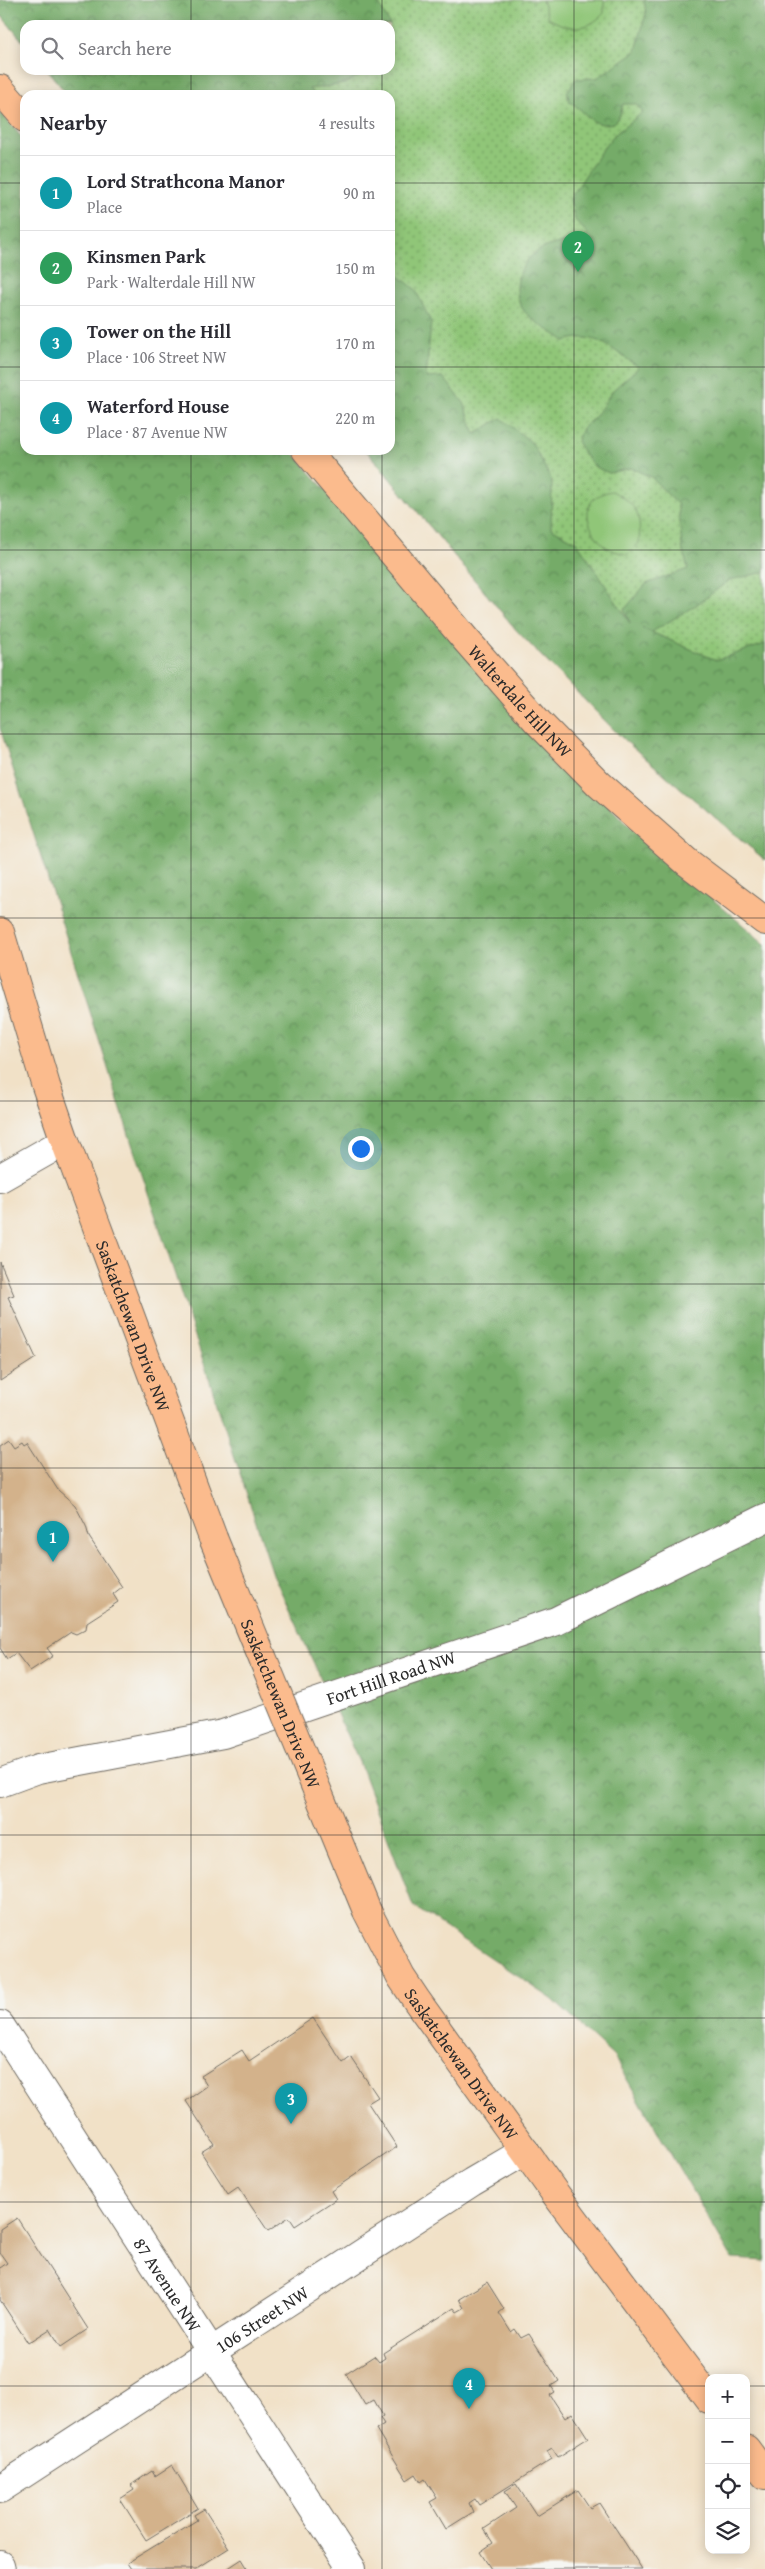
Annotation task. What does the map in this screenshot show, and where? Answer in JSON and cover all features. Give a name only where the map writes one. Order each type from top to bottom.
[{"type":"main road","points":[[0,88],[20,112]]},
{"type":"main road","name":"Walterdale Hill NW","points":[[310,455],[538,722],[592,778],[687,862],[765,921]]},
{"type":"main road","name":"Saskatchewan Drive NW","points":[[0,932],[5,969],[65,1141],[213,1538],[366,1911],[401,1977],[525,2151],[705,2394]]},
{"type":"main road","points":[[750,2454],[765,2475]]},
{"type":"street","points":[[0,1178],[65,1141]]},
{"type":"street","name":"Fort Hill Road NW","points":[[0,1783],[38,1769],[223,1734],[556,1621],[765,1518]]},
{"type":"street","name":"87 Avenue NW","points":[[0,2025],[352,2569]]},
{"type":"street","name":"106 Street NW","points":[[0,2489],[212,2353],[472,2182],[525,2151]]},
{"type":"street","points":[[0,2565],[1,2569]]},
{"type":"green space","points":[[0,0],[765,0],[765,860],[622,738],[518,632],[370,455],[395,455],[395,90],[64,90],[51,75],[395,75],[395,20],[20,20],[20,38],[0,14]]},
{"type":"green space","points":[[0,0],[377,0],[387,20],[20,20],[20,38],[0,14]]},
{"type":"green space","points":[[542,0],[604,0],[604,13],[598,19],[584,26],[570,27],[548,18]]},
{"type":"green space","points":[[644,0],[765,0],[765,572],[730,580],[696,605],[652,632],[642,628],[716,660],[765,644],[765,860],[622,738],[518,632],[370,455],[395,455],[395,273],[415,289],[431,322],[426,378],[443,377],[464,403],[475,434],[501,418],[532,443],[552,481],[551,528],[577,542],[630,623],[624,610],[646,584],[688,569],[682,547],[678,505],[651,477],[631,468],[609,473],[595,467],[584,454],[577,441],[582,428],[596,416],[613,390],[639,367],[596,340],[577,338],[565,341],[526,313],[522,308],[517,293],[517,285],[522,269],[531,256],[543,248],[553,245],[579,242],[588,234],[575,220],[570,199],[601,151],[614,135],[643,112],[636,104],[623,104],[620,115],[614,123],[599,123],[590,119],[570,102],[567,92],[576,79],[597,78],[636,51],[646,13]]},
{"type":"green space","points":[[51,75],[361,75],[344,84],[310,90],[64,90]]},
{"type":"green space","points":[[0,112],[20,135],[20,455],[295,455],[491,682],[631,829],[765,944],[765,2261],[732,2259],[614,2057],[552,1999],[413,1906],[359,1762],[273,1574],[131,1141],[0,728]]},
{"type":"green space","points":[[612,491],[632,506],[638,517],[639,543],[627,555],[607,548],[592,531],[589,522],[589,506],[594,499],[601,494]]},
{"type":"building","points":[[0,1262],[14,1295],[8,1297],[36,1358],[0,1381]]},
{"type":"building","points":[[9,1439],[14,1446],[22,1441],[24,1444],[27,1442],[58,1490],[75,1505],[86,1526],[89,1537],[122,1587],[113,1594],[118,1602],[87,1622],[86,1629],[76,1634],[71,1632],[47,1648],[53,1656],[30,1671],[16,1653],[7,1659],[0,1648],[0,1445]]},
{"type":"building","points":[[313,2018],[343,2063],[351,2057],[378,2097],[368,2103],[397,2147],[331,2191],[336,2199],[295,2226],[289,2217],[268,2231],[238,2187],[228,2194],[201,2152],[214,2144],[186,2101],[207,2086],[201,2076],[242,2050],[249,2061]]},
{"type":"building","points":[[17,2218],[88,2329],[61,2347],[50,2329],[28,2343],[0,2300],[0,2268],[7,2263],[0,2253],[0,2229]]},
{"type":"building","points":[[487,2282],[504,2309],[499,2313],[511,2332],[515,2329],[521,2338],[529,2334],[559,2381],[551,2386],[555,2392],[550,2395],[565,2418],[572,2413],[588,2438],[558,2457],[552,2448],[547,2451],[552,2459],[479,2505],[475,2499],[469,2503],[473,2512],[446,2529],[430,2502],[437,2498],[425,2479],[421,2482],[416,2474],[407,2480],[376,2429],[384,2424],[380,2418],[383,2416],[374,2400],[365,2405],[346,2374],[374,2356],[379,2362],[385,2358],[383,2353],[454,2308],[457,2312],[464,2308],[459,2299]]},
{"type":"building","points":[[172,2465],[198,2508],[146,2540],[120,2499],[134,2490],[131,2485],[152,2471],[155,2476]]},
{"type":"building","points":[[516,2484],[537,2516],[578,2490],[590,2508],[599,2503],[642,2569],[491,2569],[480,2552],[493,2543],[484,2529],[516,2508],[505,2491]]},
{"type":"building","points":[[204,2509],[229,2548],[196,2569],[131,2569],[127,2563],[197,2520],[194,2515]]},
{"type":"building","points":[[242,2559],[248,2569],[227,2569]]},
{"type":"place","name":"Kinsmen Park","points":[[578,272]]},
{"type":"place","name":"Lord Strathcona Manor","points":[[53,1562]]},
{"type":"place","name":"Tower on the Hill","points":[[291,2124]]},
{"type":"place","name":"Waterford House","points":[[469,2409]]}]
